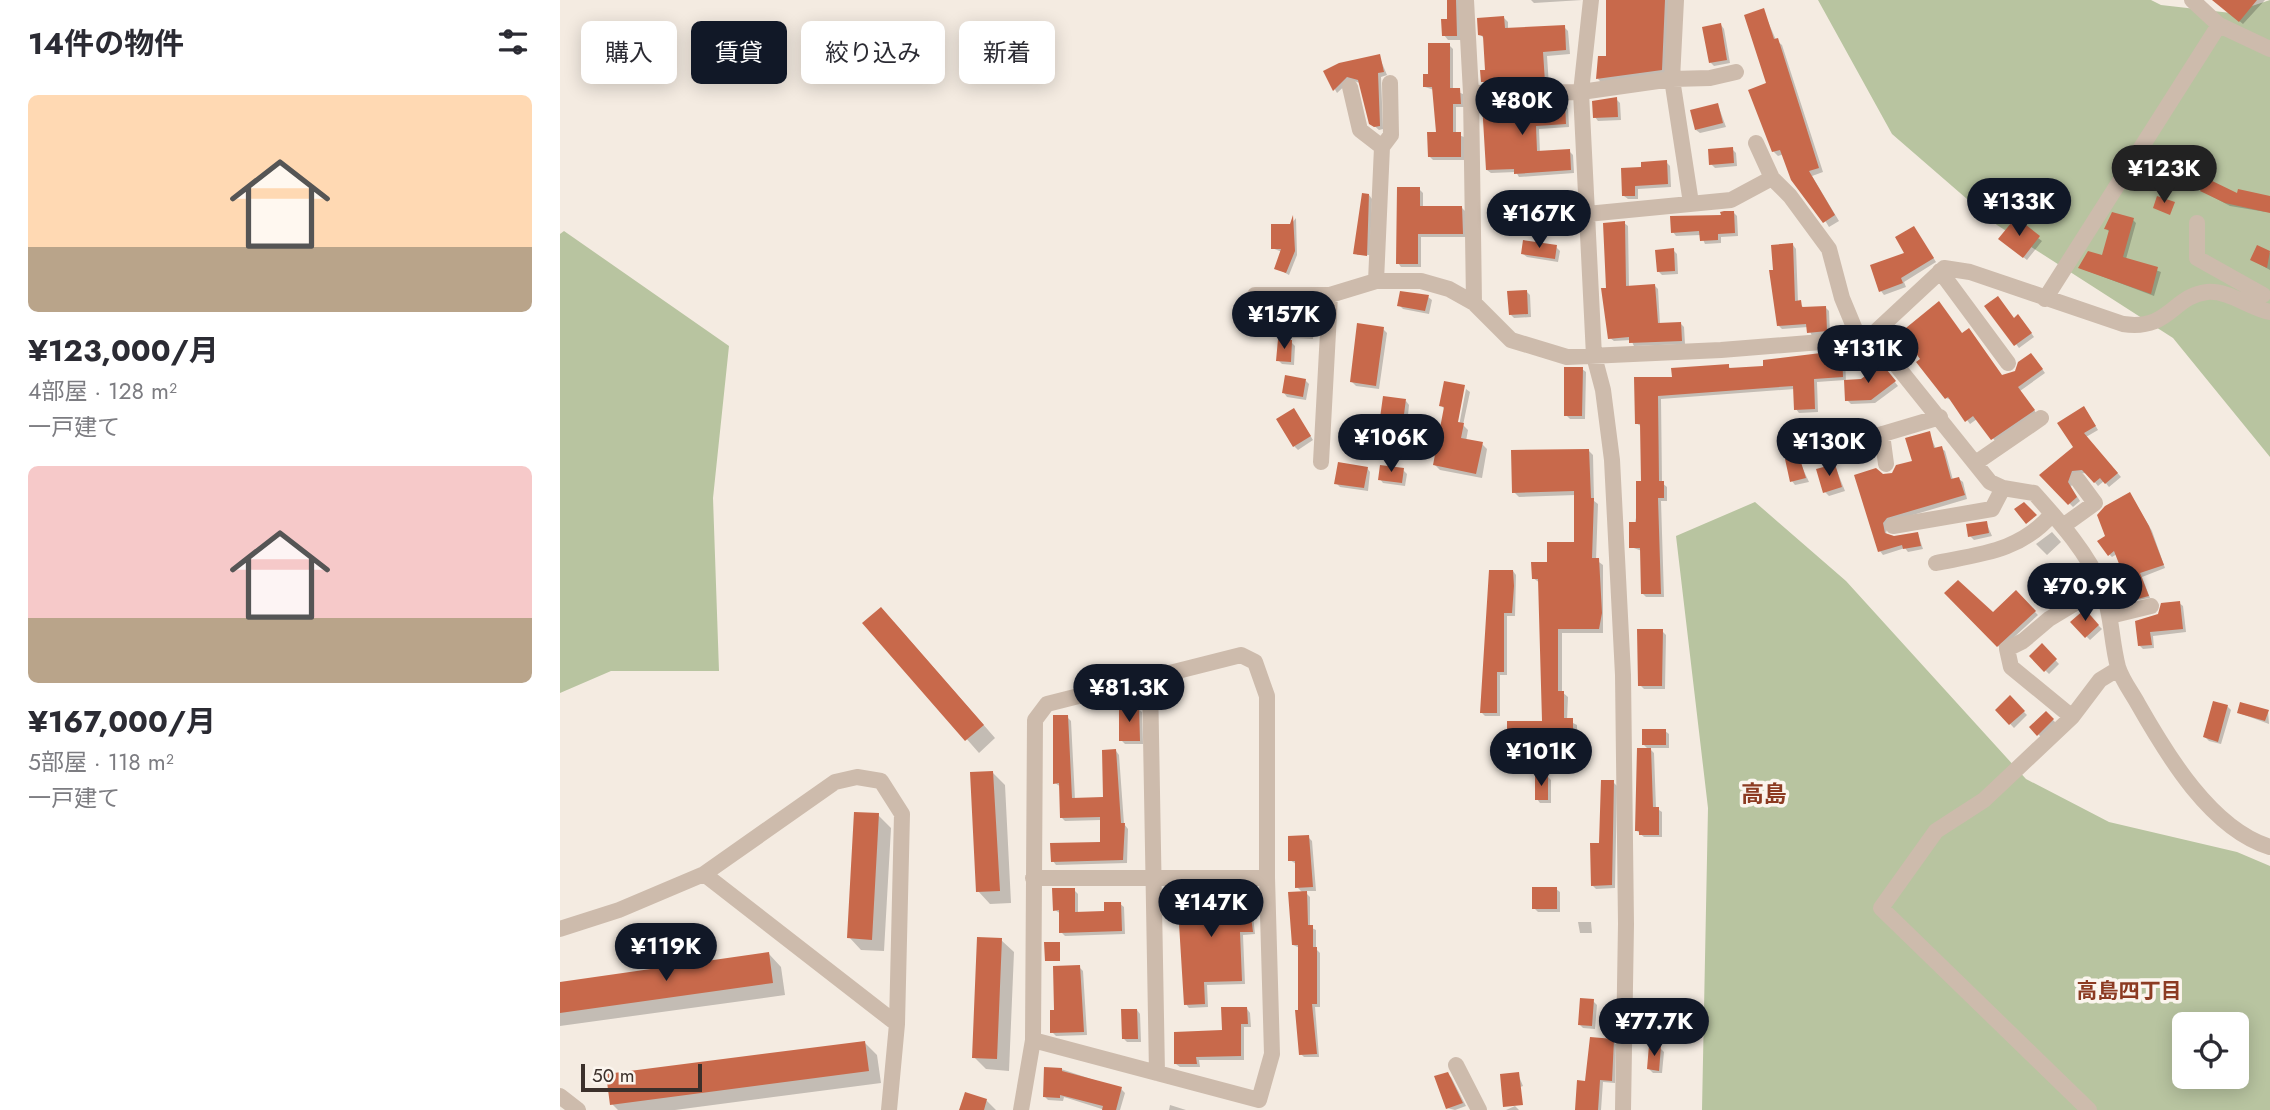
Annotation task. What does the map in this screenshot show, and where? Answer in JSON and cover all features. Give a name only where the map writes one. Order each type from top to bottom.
[{"type":"street","points":[[1466,0],[1471,93],[1474,303]]},
{"type":"street","points":[[1591,0],[1581,92],[1594,356],[1604,390],[1618,536],[1626,924],[1623,1110]]},
{"type":"street","points":[[1676,0],[1672,79],[1690,203]]},
{"type":"street","points":[[2192,0],[2220,25],[2270,49]]},
{"type":"street","points":[[2045,299],[2220,25]]},
{"type":"street","points":[[1471,93],[1581,92],[1672,79],[1710,79],[1736,72]]},
{"type":"street","points":[[1376,281],[1382,147],[1391,135],[1390,83]]},
{"type":"street","points":[[1350,87],[1360,130],[1382,147]]},
{"type":"street","points":[[1756,143],[1772,178],[1790,196],[1829,250],[1842,298],[1866,337],[1940,417],[1990,482],[2003,488],[2034,493],[2057,520],[2102,587],[2119,669],[2179,771],[2216,812],[2256,842],[2270,846]]},
{"type":"street","points":[[1587,214],[1731,200],[1772,178]]},
{"type":"street","points":[[2197,223],[2197,258],[2265,299]]},
{"type":"street","points":[[1255,295],[1331,295],[1376,281],[1421,281],[1449,289],[1474,303],[1511,340],[1566,356],[1721,350],[1866,337],[1944,268],[1970,272],[2123,324],[2142,327],[2161,320],[2193,297],[2208,292],[2265,299]]},
{"type":"street","points":[[1940,271],[2008,363]]},
{"type":"street","points":[[1321,462],[1331,295]]},
{"type":"street","points":[[1809,456],[1940,417]]},
{"type":"street","points":[[1977,462],[2041,418]]},
{"type":"street","points":[[1882,434],[1886,464]]},
{"type":"street","points":[[1936,563],[2006,549],[2057,520],[2095,503],[2078,480]]},
{"type":"street","points":[[1893,526],[1992,509],[2003,488]]},
{"type":"street","points":[[2072,717],[2011,667],[2007,649],[2024,642],[2049,619],[2102,587]]},
{"type":"street","points":[[2110,616],[2151,606]]},
{"type":"street","points":[[1021,1110],[1033,1040],[1035,720],[1046,704],[1241,655],[1255,662],[1267,696],[1267,878],[1272,1054],[1259,1100],[1033,1040]]},
{"type":"street","points":[[2089,1110],[1881,908],[1936,831],[1984,800],[2072,717],[2100,680],[2119,669]]},
{"type":"street","points":[[1150,680],[1157,1073]]},
{"type":"street","points":[[560,929],[619,910],[704,874],[835,782],[857,777],[881,781],[902,814],[897,1024],[888,1110]]},
{"type":"street","points":[[704,874],[897,1024]]},
{"type":"street","points":[[1032,877],[1267,878]]},
{"type":"street","points":[[1456,1065],[1479,1110]]},
{"type":"street","points":[[560,1096],[578,1110]]},
{"type":"green space","points":[[1818,0],[2151,0],[2161,5],[2231,13],[2270,0],[2270,457],[2173,338],[1997,225],[1892,134]]},
{"type":"green space","points":[[564,231],[729,346],[713,498],[719,671],[611,671],[560,693],[560,234]]},
{"type":"green space","points":[[1755,502],[1846,581],[2026,779],[2109,822],[2237,852],[2270,866],[2270,1110],[1702,1110],[1708,808],[1676,536]]},
{"type":"building","points":[[1447,0],[1456,0],[1457,36],[1442,36],[1441,19],[1447,19]]},
{"type":"building","points":[[1606,0],[1665,0],[1662,70],[1596,79],[1598,56],[1606,56]]},
{"type":"building","points":[[2212,0],[2257,0],[2239,22]]},
{"type":"building","points":[[1764,8],[1774,39],[1778,38],[1819,168],[1809,171],[1835,215],[1823,223],[1791,180],[1780,150],[1772,152],[1748,90],[1766,83],[1744,15]]},
{"type":"building","points":[[1504,16],[1505,28],[1565,25],[1566,50],[1543,52],[1545,82],[1481,82],[1480,70],[1485,70],[1483,36],[1478,35],[1477,18]]},
{"type":"building","points":[[1721,23],[1727,60],[1709,63],[1702,27]]},
{"type":"building","points":[[1428,43],[1450,43],[1450,88],[1460,88],[1461,104],[1453,104],[1453,132],[1461,132],[1461,157],[1428,157],[1427,132],[1436,132],[1432,87],[1423,87],[1423,74],[1428,74]]},
{"type":"building","points":[[1380,54],[1384,72],[1378,73],[1380,126],[1374,127],[1369,124],[1358,80],[1347,77],[1333,91],[1323,71],[1339,63]]},
{"type":"building","points":[[1617,97],[1618,117],[1593,118],[1592,101]]},
{"type":"building","points":[[1482,103],[1565,103],[1566,124],[1536,126],[1537,151],[1570,149],[1571,170],[1514,174],[1514,169],[1486,170]]},
{"type":"building","points":[[1718,103],[1723,123],[1695,130],[1690,110]]},
{"type":"building","points":[[1733,147],[1734,163],[1709,165],[1708,149]]},
{"type":"building","points":[[1667,160],[1668,184],[1635,186],[1635,196],[1622,196],[1621,168],[1641,167],[1641,162]]},
{"type":"building","points":[[2206,178],[2237,193],[2238,189],[2270,196],[2270,213],[2225,203],[2200,191]]},
{"type":"building","points":[[1397,187],[1420,187],[1420,206],[1462,206],[1463,234],[1418,234],[1418,264],[1396,264]]},
{"type":"building","points":[[1362,193],[1369,194],[1367,256],[1353,254]]},
{"type":"building","points":[[2157,196],[2175,202],[2170,215],[2153,208]]},
{"type":"building","points":[[1734,211],[1735,233],[1718,234],[1718,240],[1700,241],[1699,231],[1671,233],[1670,216],[1721,215],[1720,212]]},
{"type":"building","points":[[2112,212],[2134,218],[2123,257],[2158,267],[2151,294],[2078,268],[2088,251],[2102,255],[2109,230],[2104,229]]},
{"type":"building","points":[[1293,215],[1295,251],[1286,273],[1274,269],[1281,249],[1271,249],[1271,224],[1290,224]]},
{"type":"building","points":[[2016,217],[2040,236],[2023,258],[1998,239]]},
{"type":"building","points":[[1625,221],[1626,286],[1655,284],[1658,323],[1681,322],[1682,341],[1629,343],[1629,337],[1608,339],[1601,288],[1606,288],[1603,223]]},
{"type":"building","points":[[1914,226],[1934,258],[1901,278],[1903,283],[1879,292],[1870,265],[1904,253],[1895,237]]},
{"type":"building","points":[[1523,240],[1557,245],[1555,259],[1521,254]]},
{"type":"building","points":[[1793,243],[1795,301],[1801,300],[1802,307],[1826,306],[1827,331],[1807,333],[1806,324],[1777,326],[1769,270],[1773,270],[1771,245]]},
{"type":"building","points":[[2257,245],[2270,251],[2267,268],[2250,260]]},
{"type":"building","points":[[1674,248],[1675,271],[1657,272],[1655,250]]},
{"type":"building","points":[[1527,290],[1528,314],[1509,315],[1507,291]]},
{"type":"building","points":[[1400,291],[1429,295],[1425,311],[1397,306]]},
{"type":"building","points":[[1998,296],[2014,318],[2018,314],[2032,333],[2014,346],[1984,306]]},
{"type":"building","points":[[1939,301],[1962,333],[1969,328],[2002,375],[2015,371],[2018,362],[2031,353],[2043,369],[2018,387],[2035,410],[1991,440],[1973,416],[1965,422],[1948,397],[1945,399],[1916,362],[1920,359],[1901,332]]},
{"type":"building","points":[[1289,305],[1312,305],[1310,336],[1288,335]]},
{"type":"building","points":[[1357,323],[1384,327],[1376,386],[1350,382]]},
{"type":"building","points":[[1278,339],[1292,340],[1291,362],[1276,361]]},
{"type":"building","points":[[1829,352],[1842,353],[1843,377],[1814,379],[1815,409],[1794,410],[1793,386],[1658,396],[1659,481],[1664,481],[1664,498],[1658,498],[1661,594],[1641,594],[1640,548],[1629,548],[1629,522],[1636,522],[1636,481],[1641,481],[1640,424],[1635,424],[1634,377],[1672,377],[1671,368],[1729,364],[1729,368],[1763,366],[1763,360]]},
{"type":"building","points":[[1882,364],[1896,381],[1871,400],[1845,401],[1844,380],[1861,379]]},
{"type":"building","points":[[1564,367],[1583,367],[1582,416],[1564,416]]},
{"type":"building","points":[[1285,375],[1306,379],[1303,397],[1282,393]]},
{"type":"building","points":[[1444,381],[1465,385],[1458,422],[1464,423],[1461,438],[1483,442],[1476,474],[1433,465],[1444,407],[1439,406]]},
{"type":"building","points":[[1383,396],[1406,399],[1403,422],[1380,418]]},
{"type":"building","points":[[2084,406],[2096,426],[2084,433],[2118,473],[2105,484],[2100,478],[2094,483],[2082,470],[2072,471],[2068,482],[2077,497],[2068,505],[2039,475],[2073,447],[2057,423]]},
{"type":"building","points":[[1294,408],[1311,436],[1293,447],[1276,419]]},
{"type":"building","points":[[1930,431],[1934,448],[1942,446],[1951,479],[1959,477],[1965,495],[1887,518],[1883,523],[1885,533],[1894,536],[1918,532],[1921,546],[1903,549],[1902,545],[1878,552],[1854,475],[1876,468],[1883,474],[1892,473],[1896,465],[1912,461],[1905,438]]},
{"type":"building","points":[[1589,449],[1591,498],[1594,498],[1592,558],[1599,558],[1602,613],[1599,629],[1558,629],[1558,691],[1564,691],[1564,718],[1573,718],[1573,758],[1548,758],[1547,740],[1507,740],[1507,721],[1542,721],[1538,579],[1532,579],[1531,562],[1547,562],[1547,542],[1574,542],[1574,491],[1512,493],[1511,450]]},
{"type":"building","points":[[1799,456],[1806,478],[1790,482],[1785,459]]},
{"type":"building","points":[[1338,462],[1368,467],[1364,488],[1334,484]]},
{"type":"building","points":[[1835,464],[1842,487],[1823,493],[1816,469]]},
{"type":"building","points":[[1380,465],[1404,468],[1402,483],[1378,480]]},
{"type":"building","points":[[2130,492],[2149,526],[2164,565],[2140,573],[2149,596],[2133,600],[2133,596],[2125,599],[2119,581],[2125,579],[2114,551],[2108,556],[2097,541],[2105,536],[2097,515],[2105,506]]},
{"type":"building","points":[[2024,502],[2037,515],[2026,524],[2014,509]]},
{"type":"building","points":[[1987,521],[1989,533],[1968,537],[1966,524]]},
{"type":"building","points":[[2077,564],[2086,579],[2070,594],[2058,582]]},
{"type":"building","points":[[1489,570],[1513,570],[1514,586],[1512,613],[1504,613],[1504,672],[1497,672],[1497,713],[1480,713]]},
{"type":"building","points":[[1958,580],[1993,612],[2016,590],[2036,611],[1997,647],[1944,593]]},
{"type":"building","points":[[2180,601],[2183,629],[2150,632],[2152,645],[2138,646],[2135,621],[2158,614],[2161,603]]},
{"type":"building","points":[[881,607],[984,725],[965,741],[862,623]]},
{"type":"building","points":[[2085,609],[2099,625],[2085,638],[2070,622]]},
{"type":"building","points":[[1637,629],[1663,629],[1662,686],[1638,686]]},
{"type":"building","points":[[2042,643],[2057,659],[2044,672],[2029,656]]},
{"type":"building","points":[[2010,695],[2025,711],[2009,725],[1995,710]]},
{"type":"building","points":[[2213,701],[2228,705],[2218,742],[2203,737]]},
{"type":"building","points":[[2240,702],[2269,710],[2265,721],[2237,713]]},
{"type":"building","points":[[1119,707],[1139,707],[1140,741],[1119,741]]},
{"type":"building","points":[[2046,711],[2054,719],[2037,736],[2029,727]]},
{"type":"building","points":[[1053,715],[1068,715],[1072,798],[1103,797],[1102,750],[1116,749],[1121,823],[1125,823],[1123,860],[1051,862],[1050,843],[1100,842],[1100,817],[1060,818],[1059,783],[1053,784]]},
{"type":"building","points":[[1642,729],[1666,729],[1666,745],[1642,745]]},
{"type":"building","points":[[1637,748],[1651,748],[1653,807],[1659,807],[1659,835],[1639,835],[1639,831],[1635,831]]},
{"type":"building","points":[[993,771],[1000,891],[976,892],[970,772]]},
{"type":"building","points":[[1535,775],[1548,775],[1548,800],[1535,800]]},
{"type":"building","points":[[1601,780],[1614,780],[1612,885],[1591,886],[1590,843],[1599,843]]},
{"type":"building","points":[[854,812],[879,813],[872,940],[847,938]]},
{"type":"building","points":[[1309,835],[1313,887],[1295,888],[1295,861],[1288,861],[1288,836]]},
{"type":"building","points":[[1532,887],[1557,887],[1557,909],[1532,909]]},
{"type":"building","points":[[1052,888],[1075,888],[1075,912],[1104,911],[1104,902],[1121,902],[1122,931],[1059,933],[1059,910],[1053,911]]},
{"type":"building","points":[[1200,890],[1200,894],[1248,893],[1253,932],[1240,932],[1242,981],[1204,982],[1205,1004],[1184,1005],[1177,891]]},
{"type":"building","points":[[1307,891],[1308,925],[1313,925],[1313,947],[1317,947],[1317,1004],[1312,1004],[1317,1054],[1299,1055],[1295,1010],[1298,1010],[1298,945],[1292,945],[1288,892]]},
{"type":"building","points":[[977,937],[1002,938],[997,1059],[972,1058]]},
{"type":"building","points":[[1044,942],[1060,942],[1060,961],[1045,961]]},
{"type":"building","points":[[769,952],[773,983],[560,1013],[560,982]]},
{"type":"building","points":[[1080,965],[1084,1032],[1050,1033],[1050,1010],[1054,1010],[1053,966]]},
{"type":"building","points":[[1580,998],[1594,999],[1592,1026],[1578,1025]]},
{"type":"building","points":[[1221,1007],[1247,1007],[1248,1024],[1241,1024],[1241,1056],[1196,1057],[1197,1064],[1174,1064],[1174,1032],[1222,1030]]},
{"type":"building","points":[[1121,1009],[1137,1009],[1138,1039],[1122,1039]]},
{"type":"building","points":[[1590,1037],[1614,1039],[1612,1081],[1600,1080],[1598,1110],[1575,1110],[1577,1080],[1585,1081]]},
{"type":"building","points":[[865,1041],[869,1071],[610,1105],[606,1074]]},
{"type":"building","points":[[1649,1045],[1661,1046],[1659,1071],[1647,1069]]},
{"type":"building","points":[[1044,1067],[1062,1068],[1062,1071],[1122,1087],[1116,1110],[1102,1110],[1103,1106],[1060,1095],[1060,1098],[1043,1097]]},
{"type":"building","points":[[1448,1072],[1463,1103],[1446,1109],[1434,1076]]},
{"type":"building","points":[[1519,1072],[1523,1105],[1503,1107],[1500,1074]]},
{"type":"building","points":[[965,1092],[987,1099],[984,1110],[959,1110]]},
{"type":"district","name":"高島","points":[[1764,794]]},
{"type":"district","name":"高島四丁目","points":[[2129,991]]}]
